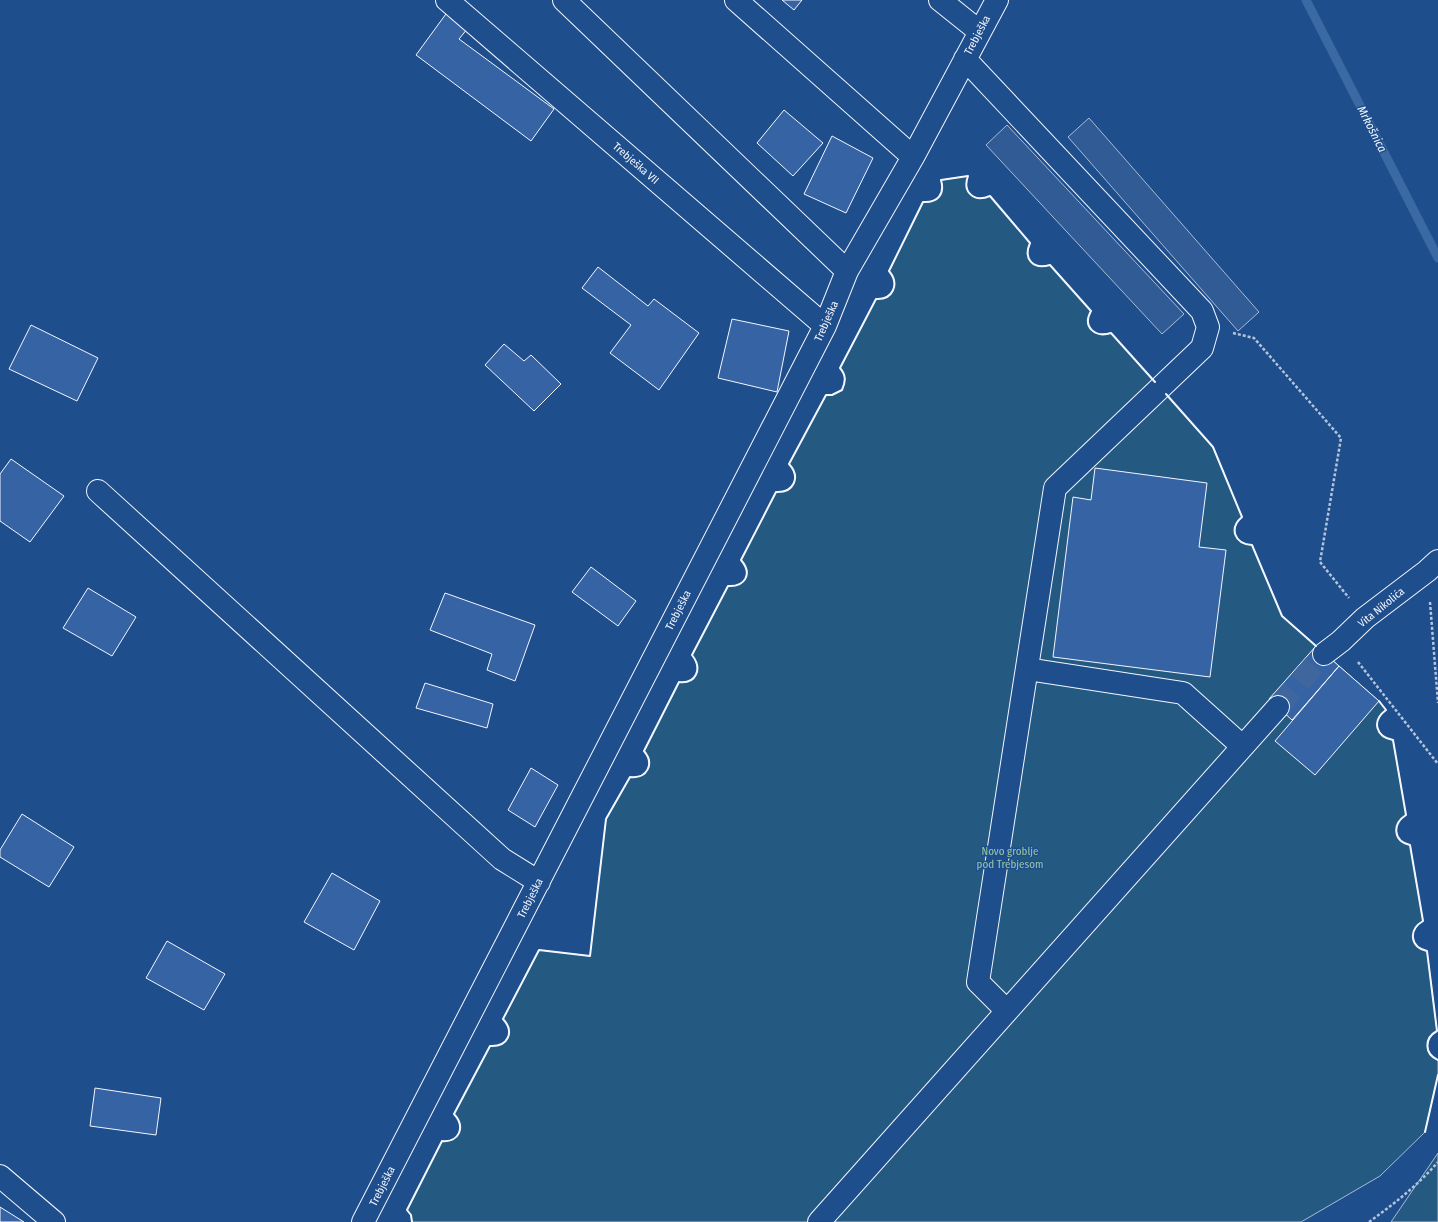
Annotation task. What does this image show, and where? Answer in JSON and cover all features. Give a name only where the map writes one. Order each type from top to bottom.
[{"type":"street","name":"Trebješka VII","points":[[447,0],[825,326]]},
{"type":"street","points":[[564,0],[847,271]]},
{"type":"street","points":[[736,0],[913,157]]},
{"type":"street","points":[[940,0],[980,32]]},
{"type":"street","name":"Trebješka","points":[[364,1222],[825,326],[847,271],[913,157],[997,0]]},
{"type":"street","points":[[965,59],[1202,311],[1208,327],[1202,348],[1055,488],[978,982],[1007,1011]]},
{"type":"street","points":[[98,491],[502,859],[539,882]]},
{"type":"street","name":"Vita Nikolića","points":[[1333,648],[1365,618],[1433,566]]},
{"type":"street","points":[[1027,669],[1183,693],[1242,746]]},
{"type":"street","points":[[819,1222],[1278,706]]},
{"type":"street","points":[[0,1176],[54,1222]]},
{"type":"path","points":[[1208,327],[1254,338],[1341,438],[1320,562],[1365,618]]},
{"type":"path","points":[[1433,566],[1438,703]]},
{"type":"path","points":[[1333,648],[1438,764]]},
{"type":"path","points":[[1369,1222],[1390,1207],[1427,1176],[1438,1162]]},
{"type":"green space","name":"Novo groblje pod Trebjesom","points":[[968,176],[967,187],[971,195],[979,198],[990,196],[1030,243],[1028,254],[1031,262],[1039,266],[1050,265],[1091,311],[1088,322],[1092,330],[1100,334],[1111,333],[1213,447],[1242,517],[1236,526],[1235,535],[1241,542],[1252,545],[1282,616],[1379,701],[1386,710],[1381,714],[1377,724],[1383,736],[1393,740],[1406,815],[1398,823],[1396,832],[1400,840],[1410,845],[1423,921],[1415,929],[1413,938],[1417,946],[1427,951],[1437,1031],[1428,1042],[1428,1050],[1430,1054],[1438,1060],[1438,1075],[1425,1132],[1380,1176],[1301,1222],[412,1222],[411,1215],[407,1210],[442,1141],[453,1139],[459,1133],[460,1124],[454,1114],[490,1046],[501,1044],[508,1038],[509,1029],[503,1019],[539,950],[590,956],[606,819],[630,777],[641,776],[648,770],[649,761],[644,751],[679,682],[690,681],[696,674],[697,665],[692,655],[728,586],[739,584],[745,579],[747,575],[745,565],[741,560],[776,492],[791,487],[794,483],[795,474],[789,464],[826,395],[832,395],[842,390],[845,378],[840,368],[876,299],[887,296],[893,290],[894,281],[889,271],[923,202],[933,201],[939,197],[942,189],[941,180]]},
{"type":"green space","points":[[1438,1153],[1438,1222],[1391,1222]]},
{"type":"shaded area","points":[[1089,118],[1259,312],[1238,331],[1068,137]]},
{"type":"shaded area","points":[[1007,125],[1184,314],[1162,334],[986,145]]},
{"type":"building","points":[[782,0],[802,0],[794,10]]},
{"type":"building","points":[[451,7],[472,23],[459,39],[554,109],[531,141],[416,55]]},
{"type":"building","points":[[784,110],[823,143],[793,176],[757,143]]},
{"type":"building","points":[[832,136],[873,158],[846,213],[804,194]]},
{"type":"building","points":[[598,267],[648,306],[654,299],[699,333],[659,390],[610,353],[631,325],[582,288]]},
{"type":"building","points":[[732,319],[789,331],[777,392],[718,378]]},
{"type":"building","points":[[31,325],[98,358],[77,401],[9,369]]},
{"type":"building","points":[[504,344],[524,361],[531,355],[561,384],[534,411],[485,365]]},
{"type":"building","points":[[11,459],[64,496],[30,542],[0,521],[0,474]]},
{"type":"building","points":[[1095,468],[1207,483],[1199,547],[1226,550],[1210,677],[1053,657],[1073,497],[1091,500]]},
{"type":"building","points":[[591,567],[636,601],[618,626],[572,592]]},
{"type":"building","points":[[88,588],[136,617],[112,656],[63,628]]},
{"type":"building","points":[[445,593],[535,625],[515,681],[487,670],[492,654],[430,630]]},
{"type":"building","points":[[1316,646],[1339,666],[1292,720],[1269,699]]},
{"type":"building","points":[[1339,666],[1379,701],[1315,775],[1275,741]]},
{"type":"building","points":[[425,683],[493,704],[487,728],[416,708]]},
{"type":"building","points":[[531,768],[558,785],[535,827],[508,810]]},
{"type":"building","points":[[22,814],[74,847],[49,887],[0,857],[0,850]]},
{"type":"building","points":[[332,873],[380,901],[354,950],[304,922]]},
{"type":"building","points":[[167,941],[225,974],[204,1010],[146,978]]},
{"type":"building","points":[[95,1088],[161,1098],[156,1135],[90,1126]]},
{"type":"building","points":[[0,1207],[24,1222],[0,1222]]},
{"type":"waterway","name":"Mrkošnica","points":[[1306,0],[1438,258]]},
{"type":"tunnel","points":[[1278,707],[1324,654]]},
{"type":"wall","points":[[412,1222],[411,1215],[407,1210],[442,1141],[453,1139],[459,1133],[460,1124],[454,1114],[490,1046],[501,1044],[508,1038],[509,1029],[503,1019],[539,950],[590,956],[606,819],[630,777],[641,776],[648,770],[649,761],[644,751],[679,682],[690,681],[696,674],[697,665],[692,655],[728,586],[739,584],[745,579],[747,575],[745,565],[741,560],[776,492],[787,490],[794,483],[795,474],[789,464],[826,395],[832,395],[842,390],[845,378],[840,368],[876,299],[887,297],[893,290],[894,281],[889,271],[923,202],[933,201],[939,197],[942,189],[941,180],[968,176],[967,187],[971,195],[979,198],[990,196],[1030,243],[1028,254],[1031,262],[1039,266],[1050,265],[1091,311],[1088,322],[1092,330],[1100,334],[1111,333],[1155,382]]},
{"type":"wall","points":[[1166,394],[1213,447],[1242,517],[1236,526],[1235,535],[1241,542],[1252,545],[1282,616],[1316,646]]},
{"type":"wall","points":[[1379,701],[1386,710],[1381,714],[1377,724],[1379,732],[1383,736],[1393,740],[1406,815],[1398,823],[1396,832],[1400,840],[1410,845],[1423,921],[1415,929],[1413,938],[1417,946],[1427,951],[1437,1031],[1430,1038],[1427,1046],[1430,1054],[1438,1060]]},
{"type":"wall","points":[[1425,1132],[1438,1075]]}]
